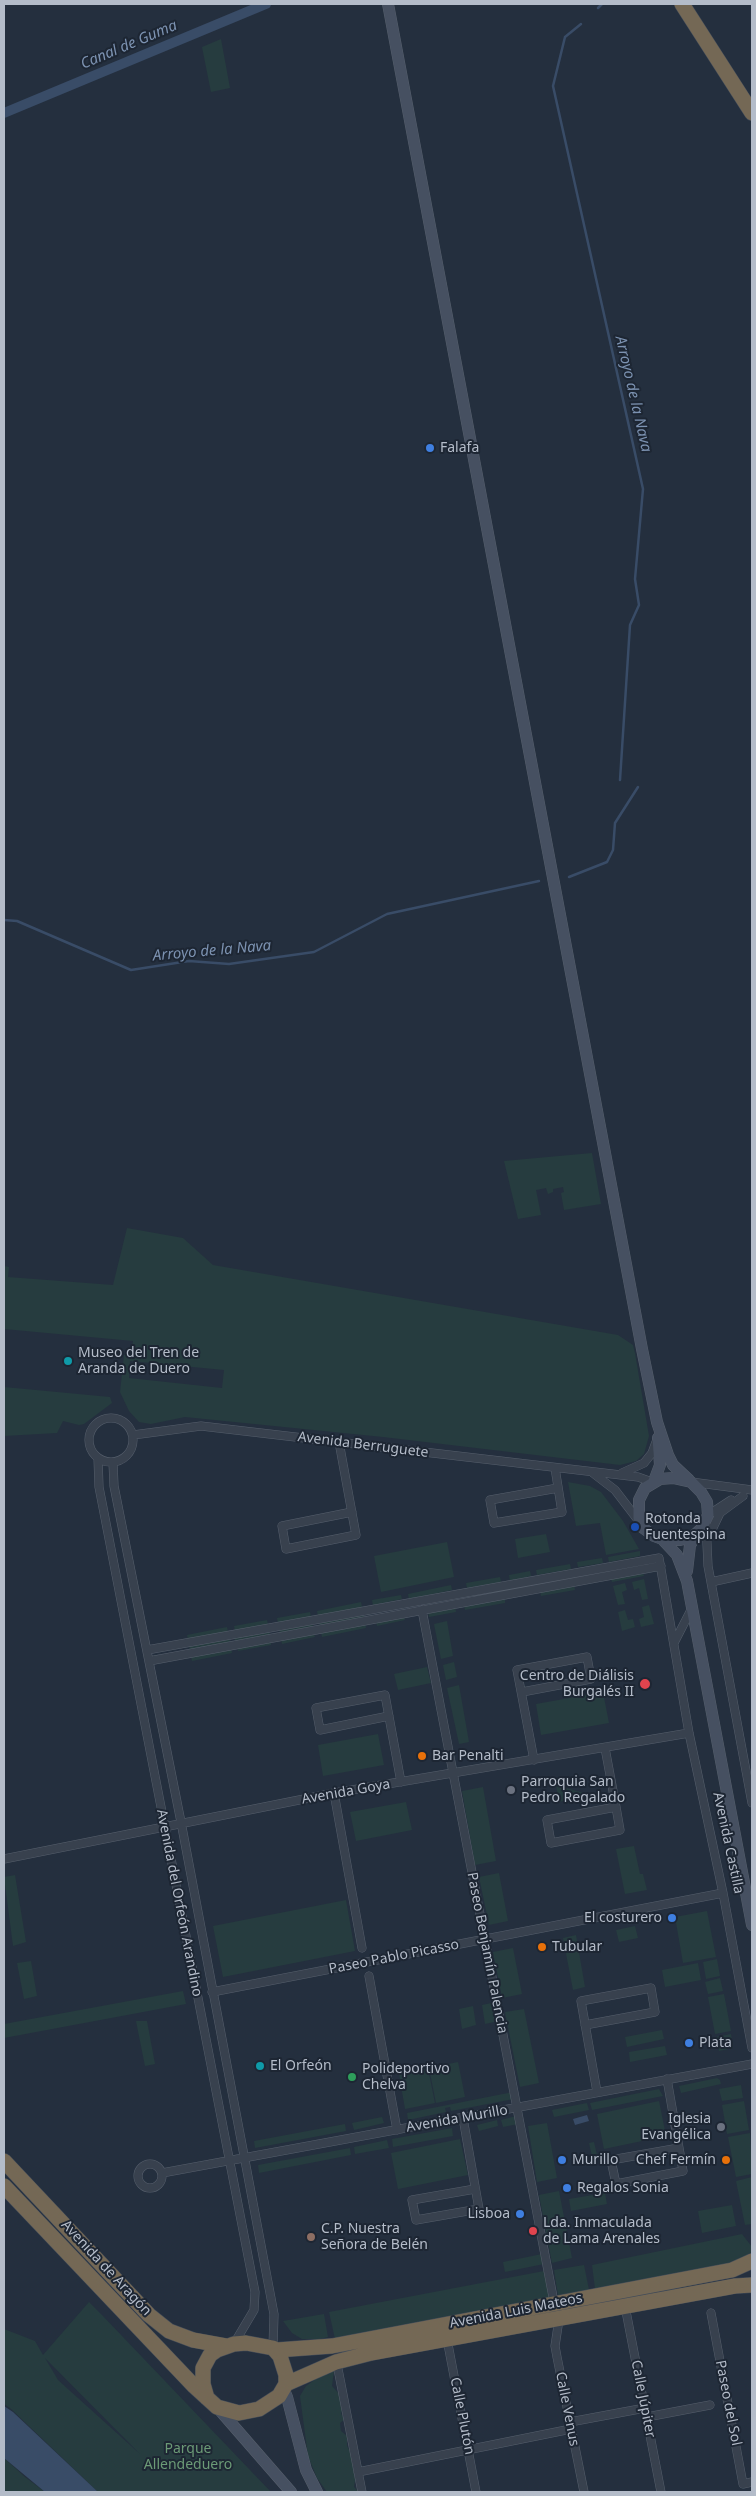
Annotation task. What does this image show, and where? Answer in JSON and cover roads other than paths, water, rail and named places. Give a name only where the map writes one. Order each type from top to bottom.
[{"type":"highway","points":[[682,4],[752,113]]},
{"type":"highway","name":"Avenida de Aragón","points":[[4,2161],[149,2315],[169,2331],[193,2340],[230,2345]]},
{"type":"highway","name":"Avenida de Aragón","points":[[4,2186],[194,2386],[212,2402]]},
{"type":"highway","name":"Avenida Luis Mateos","points":[[275,2349],[332,2346],[732,2270],[752,2261]]},
{"type":"highway","name":"Avenida Luis Mateos","points":[[289,2384],[336,2362],[625,2306],[735,2286],[752,2285]]},
{"type":"highway","points":[[262,2344],[275,2349],[283,2362],[289,2384],[271,2402],[259,2409],[239,2413],[212,2402],[203,2384],[203,2368],[210,2355],[230,2345],[262,2344]]},
{"type":"street","points":[[388,4],[658,1426],[660,1465],[653,1482]]},
{"type":"street","points":[[107,1417],[118,1418],[128,1425],[133,1435],[133,1444],[129,1453],[122,1459],[113,1462],[98,1458],[92,1451],[89,1442],[90,1432],[96,1423],[107,1417]]},
{"type":"street","name":"Avenida Berruguete","points":[[133,1435],[201,1426],[638,1477],[653,1482]]},
{"type":"street","points":[[613,1474],[627,1472],[644,1463],[655,1446],[658,1426]]},
{"type":"street","points":[[658,1426],[673,1465],[701,1492],[707,1502],[707,1543],[711,1582],[752,1803]]},
{"type":"street","points":[[339,1442],[352,1512],[356,1535],[286,1549],[282,1526],[352,1512]]},
{"type":"street","name":"Avenida del Orfeón Arandino","points":[[98,1458],[98,1487],[254,2292],[254,2310],[244,2330],[230,2345]]},
{"type":"street","name":"Avenida del Orfeón Arandino","points":[[113,1462],[114,1486],[181,1822],[274,2316],[275,2349]]},
{"type":"street","points":[[555,1468],[562,1512],[494,1523],[490,1500],[558,1488]]},
{"type":"street","points":[[594,1473],[615,1490],[649,1533],[662,1539],[680,1540],[696,1534],[707,1519],[727,1502],[743,1496]]},
{"type":"street","points":[[641,1523],[639,1500],[645,1488],[653,1482],[673,1478],[752,1491]]},
{"type":"street","points":[[707,1543],[720,1513],[752,1491]]},
{"type":"street","name":"Avenida Castilla","points":[[687,1581],[688,1555],[696,1534]]},
{"type":"street","name":"Avenida Castilla","points":[[662,1539],[677,1555],[687,1581],[752,1925]]},
{"type":"street","name":"Avenida Castilla","points":[[416,1608],[459,1598],[660,1562],[689,1733],[723,1893],[752,2048]]},
{"type":"street","points":[[711,1582],[752,1573]]},
{"type":"street","points":[[147,1650],[368,1611],[416,1608]]},
{"type":"street","points":[[149,1661],[370,1619],[416,1608]]},
{"type":"street","name":"Paseo Benjamín Palencia","points":[[416,1608],[453,1774],[554,2296]]},
{"type":"street","points":[[674,1644],[692,1608]]},
{"type":"street","points":[[368,1611],[370,1619]]},
{"type":"street","points":[[315,1620],[317,1629]]},
{"type":"street","points":[[274,1628],[276,1637]]},
{"type":"street","points":[[232,1635],[233,1645]]},
{"type":"street","points":[[183,1644],[185,1654]]},
{"type":"street","points":[[522,1692],[591,1679],[587,1657],[517,1670],[534,1760]]},
{"type":"street","points":[[389,1716],[320,1730],[316,1708],[385,1695],[389,1716],[401,1782]]},
{"type":"street","name":"Avenida Goya","points":[[4,1859],[181,1822],[334,1793],[689,1733]]},
{"type":"street","points":[[605,1748],[616,1807],[620,1830],[551,1843],[547,1820],[616,1807]]},
{"type":"street","points":[[334,1793],[362,1948]]},
{"type":"street","name":"Paseo Pablo Picasso","points":[[212,1992],[723,1893]]},
{"type":"street","points":[[369,1976],[397,2130]]},
{"type":"street","points":[[585,2025],[655,2012],[651,1988],[581,2001],[585,2025],[597,2092]]},
{"type":"street","name":"Avenida Murillo","points":[[162,2174],[752,2064]]},
{"type":"street","points":[[667,2079],[679,2148],[683,2171],[616,2184],[611,2160],[679,2148]]},
{"type":"street","points":[[463,2118],[479,2209],[416,2220],[412,2200],[475,2189]]},
{"type":"street","name":"Calle Júpiter","points":[[625,2306],[661,2492]]},
{"type":"street","name":"Paseo del Sol","points":[[711,2313],[743,2484],[752,2482]]},
{"type":"street","name":"Calle Venus","points":[[558,2326],[556,2352],[584,2492]]},
{"type":"street","name":"Calle Plutón","points":[[447,2339],[476,2492]]},
{"type":"street","points":[[338,2369],[362,2492]]},
{"type":"street","points":[[289,2384],[293,2401],[293,2419]]},
{"type":"street","points":[[289,2384],[293,2419],[306,2470],[318,2492]]},
{"type":"street","points":[[212,2402],[291,2492]]},
{"type":"street","points":[[647,2417],[710,2405]]},
{"type":"street","points":[[358,2472],[468,2450],[645,2408]]},
{"type":"water","points":[[587,2115],[589,2121],[575,2125],[573,2119]]},
{"type":"water","points":[[4,2406],[13,2412],[98,2492],[45,2492],[4,2458]]},
{"type":"waterway","name":"Canal de Guma","points":[[4,113],[266,4]]},
{"type":"waterway","name":"Arroyo de la Nava","points":[[598,8],[602,4]]},
{"type":"waterway","name":"Arroyo de la Nava","points":[[581,24],[565,37],[553,86],[643,489],[635,579],[639,605],[630,625],[620,780]]},
{"type":"waterway","name":"Arroyo de la Nava","points":[[569,877],[607,862],[613,850],[615,823],[638,787]]},
{"type":"waterway","name":"Arroyo de la Nava","points":[[4,920],[17,921],[131,970],[189,961],[229,964],[314,952],[387,914],[539,881]]},
{"type":"place","name":"Falafa","points":[[430,448]]},
{"type":"place","name":"Museo del Tren de Aranda de Duero","points":[[68,1361]]},
{"type":"place","name":"Rotonda Fuentespina","points":[[635,1527]]},
{"type":"place","name":"Centro de Diálisis Burgalés II","points":[[645,1684]]},
{"type":"place","name":"Bar Penalti","points":[[422,1756]]},
{"type":"place","name":"Parroquia San Pedro Regalado","points":[[511,1790]]},
{"type":"place","name":"El costurero","points":[[672,1918]]},
{"type":"place","name":"Tubular","points":[[542,1947]]},
{"type":"place","name":"Plata","points":[[689,2043]]},
{"type":"place","name":"El Orfeón","points":[[260,2066]]},
{"type":"place","name":"Polideportivo Chelva","points":[[352,2077]]},
{"type":"place","name":"Iglesia Evangélica","points":[[721,2127]]},
{"type":"place","name":"Murillo","points":[[562,2160]]},
{"type":"place","name":"Chef Fermín","points":[[726,2160]]},
{"type":"place","name":"Regalos Sonia","points":[[567,2188]]},
{"type":"place","name":"Lisboa","points":[[520,2214]]},
{"type":"place","name":"Lda. Inmaculada de Lama Arenales","points":[[533,2231]]},
{"type":"place","name":"C.P. Nuestra Señora de Belén","points":[[311,2237]]},
{"type":"park label","name":"Parque Allendeduero","points":[[188,2458]]}]
